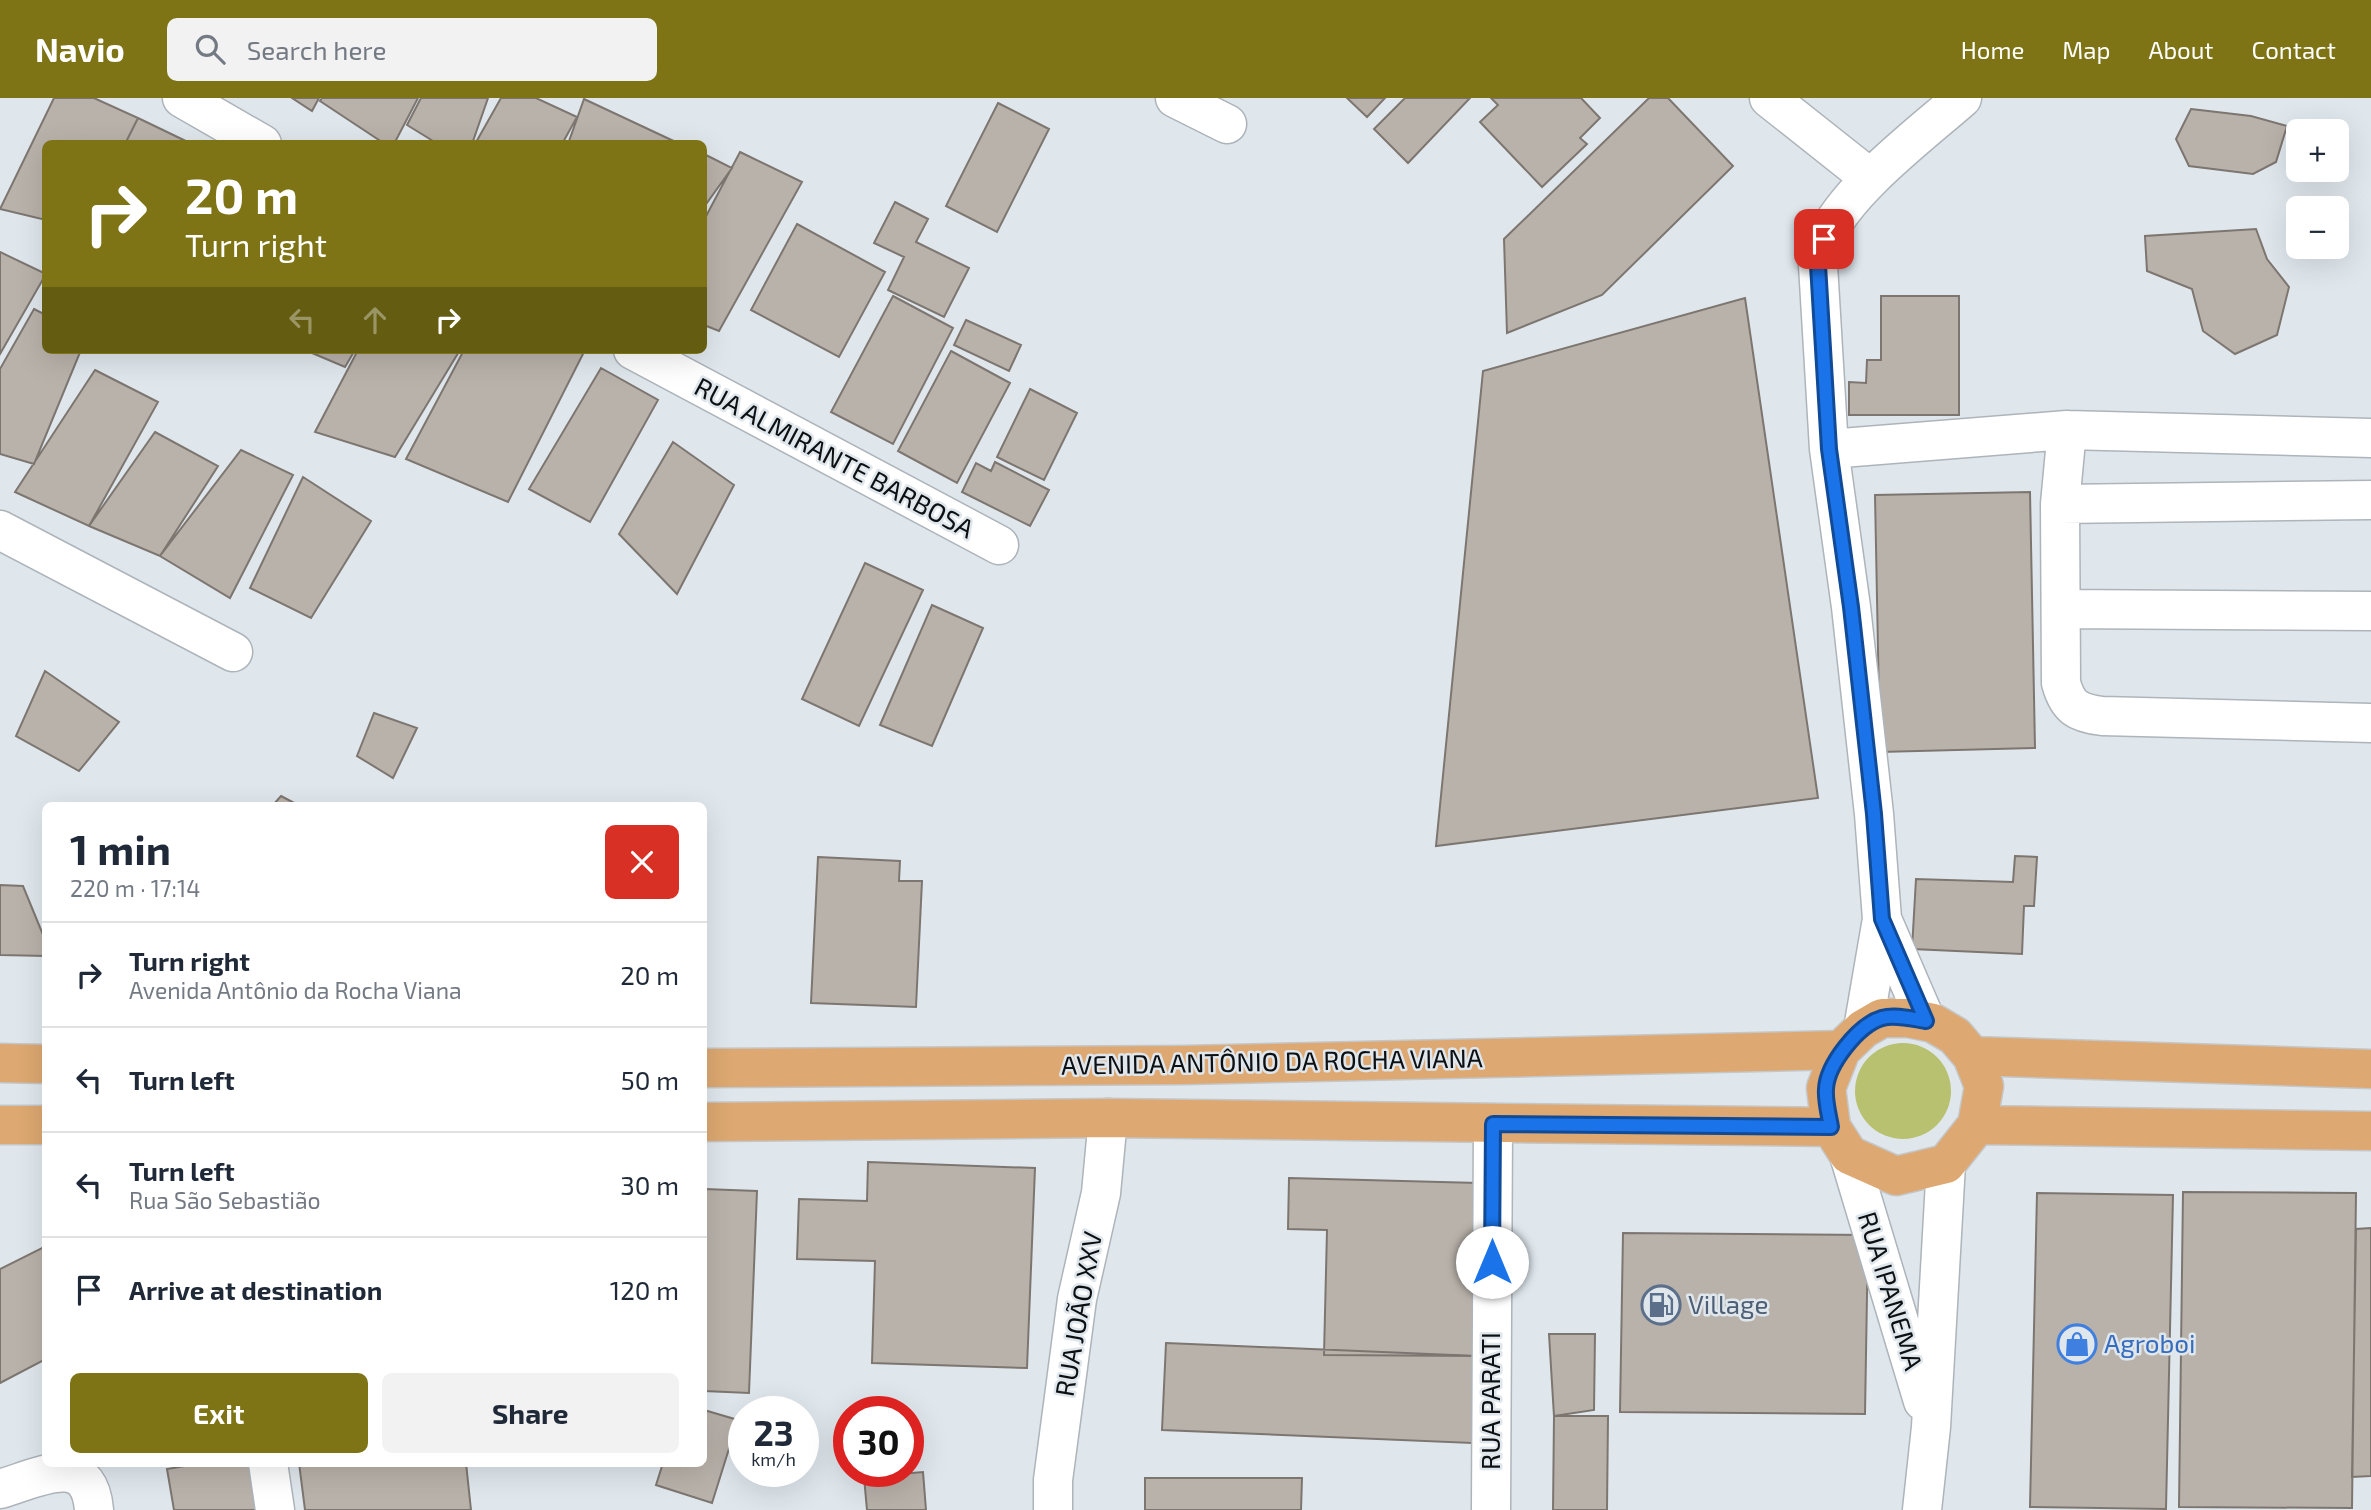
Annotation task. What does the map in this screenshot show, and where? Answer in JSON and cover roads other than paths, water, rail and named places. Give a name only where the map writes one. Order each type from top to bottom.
[{"type":"main road","points":[[1882,1018],[1926,1021],[1955,1036],[1972,1056],[1984,1086],[1978,1125],[1946,1164],[1896,1175],[1840,1141],[1826,1087],[1852,1040],[1882,1018]]},
{"type":"main road","name":"AVENIDA ANTÔNIO DA ROCHA VIANA","points":[[707,1068],[1186,1065],[1852,1040]]},
{"type":"main road","points":[[1972,1056],[2371,1069]]},
{"type":"main road","points":[[0,1063],[42,1064]]},
{"type":"main road","name":"AVENIDA ANTÔNIO DA ROCHA VIANA","points":[[707,1122],[1108,1118],[1493,1124],[1840,1141]]},
{"type":"main road","points":[[0,1125],[42,1125]]},
{"type":"main road","points":[[1978,1125],[2371,1131]]},
{"type":"street","points":[[183,98],[255,140]]},
{"type":"street","points":[[1175,98],[1227,124]]},
{"type":"street","points":[[1769,98],[1870,178]]},
{"type":"street","points":[[1852,1040],[1882,919],[1874,814],[1851,607],[1829,449],[1818,265],[1824,239],[1870,178],[1962,98]]},
{"type":"street","name":"RUA ALMIRANTE BARBOSA","points":[[641,354],[999,545]]},
{"type":"street","points":[[1829,449],[2067,430],[2371,438]]},
{"type":"street","points":[[2067,430],[2060,503],[2062,682],[2068,700],[2083,714],[2371,723]]},
{"type":"street","points":[[2060,503],[2371,500]]},
{"type":"street","points":[[0,530],[233,652]]},
{"type":"street","points":[[2061,609],[2371,611]]},
{"type":"street","points":[[1882,919],[1926,1021]]},
{"type":"street","name":"RUA JOÃO XXV","points":[[1053,1510],[1053,1480],[1077,1298],[1101,1193],[1108,1118]]},
{"type":"street","name":"RUA PARATI","points":[[1490,1510],[1493,1124]]},
{"type":"street","name":"RUA IPANEMA","points":[[1840,1141],[1931,1427]]},
{"type":"street","name":"RUA IPANEMA","points":[[1922,1510],[1931,1427],[1946,1164]]},
{"type":"street","points":[[269,1467],[275,1510]]},
{"type":"street","points":[[0,1489],[59,1471],[74,1473],[87,1483],[93,1494],[94,1510]]},
{"type":"place","name":"Village","points":[[1661,1305]]},
{"type":"place","name":"Agroboi","points":[[2077,1344]]}]
